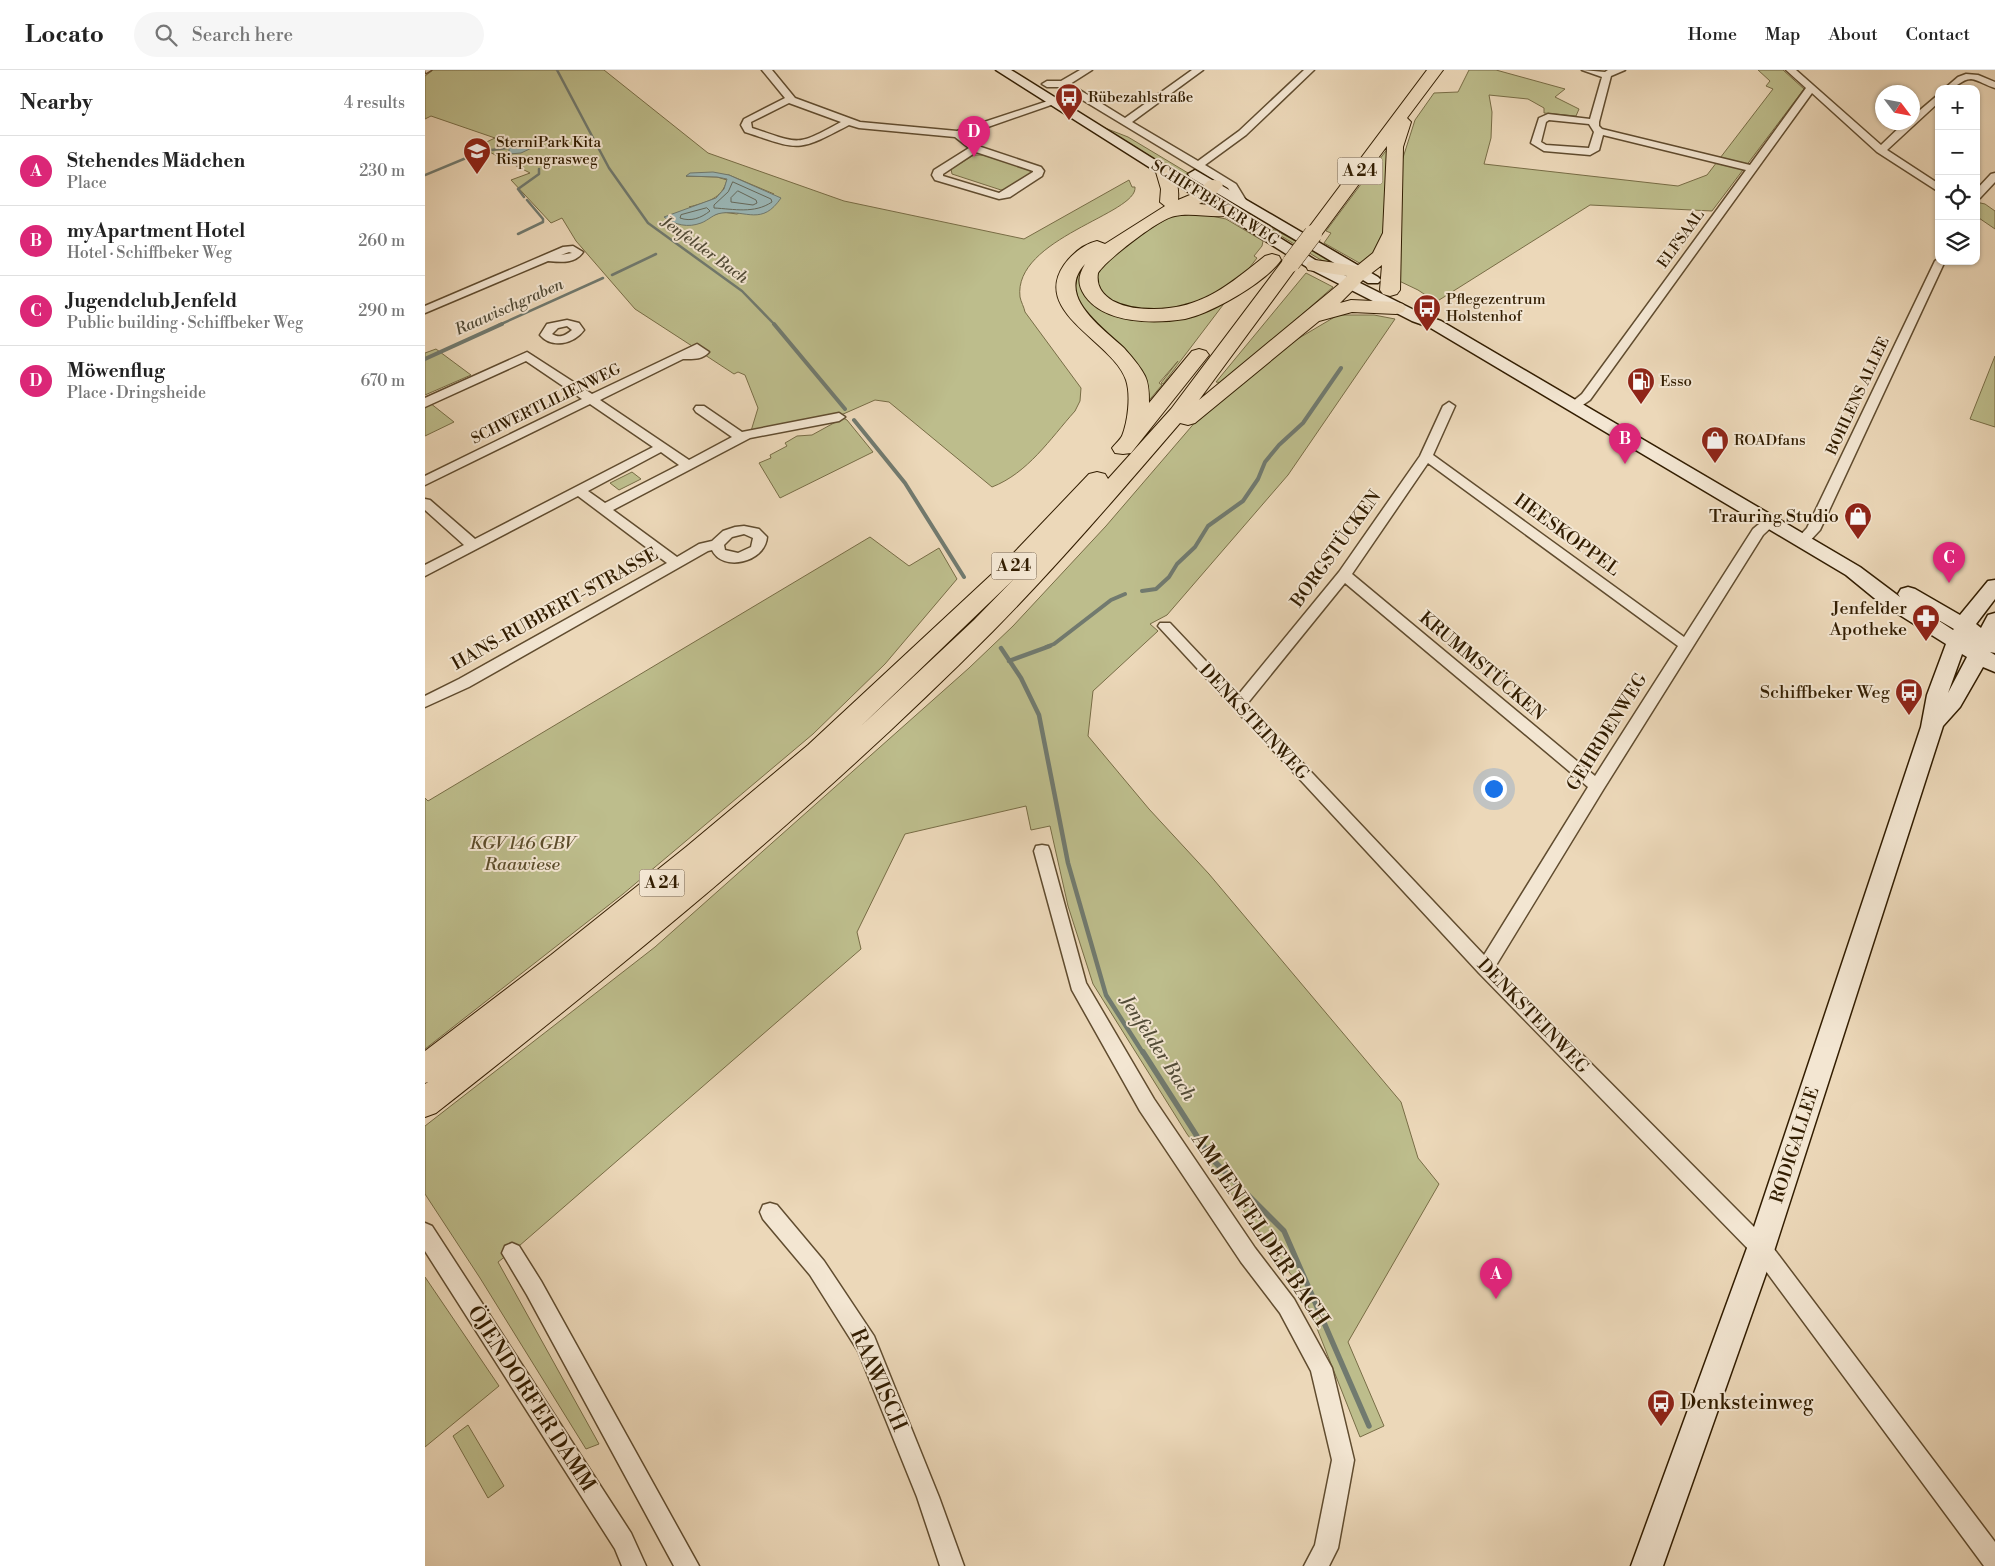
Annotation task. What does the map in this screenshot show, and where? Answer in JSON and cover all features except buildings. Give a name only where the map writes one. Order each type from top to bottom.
[{"type":"highway","name":"A 24","points":[[1306,230],[1417,70]]},
{"type":"highway","name":"A 24","points":[[425,1069],[562,964],[696,855],[817,752],[1014,566],[1091,485],[1131,439],[1407,108],[1435,70]]},
{"type":"highway","points":[[1307,321],[1328,311],[1393,299],[1391,236],[1395,147],[1407,108]]},
{"type":"highway","points":[[1165,172],[1170,189],[1169,208]]},
{"type":"highway","points":[[1131,439],[1139,404],[1135,378],[1124,359],[1073,309],[1064,289],[1065,278],[1079,260],[1099,244],[1203,191]]},
{"type":"highway","points":[[1226,211],[1169,208],[1112,247],[1096,261],[1091,267],[1088,281],[1092,292],[1101,302],[1116,309],[1142,315],[1171,315],[1189,312],[1225,297],[1280,259]]},
{"type":"highway","points":[[1127,473],[1215,396],[1375,263],[1391,236]]},
{"type":"highway","name":"A 24","points":[[425,1103],[584,979],[717,869],[839,762],[983,626],[1077,528],[1178,413],[1280,259]]},
{"type":"highway","points":[[1315,266],[1355,279]]},
{"type":"main road","name":"SCHIFFBEKER WEG","points":[[1003,70],[1165,172],[1203,191],[1242,202],[1355,279],[1393,299],[1418,318],[1435,324],[1853,571],[1885,597],[1986,646],[1995,665]]},
{"type":"main road","name":"SCHIFFBEKER WEG","points":[[1024,70],[1069,97],[1203,191],[1226,211],[1315,266]]},
{"type":"main road","name":"RODIGALLEE","points":[[1647,1566],[1761,1248],[1933,722],[1939,687],[1961,633],[1976,606],[1995,586]]},
{"type":"main road","name":"RODIGALLEE","points":[[1933,722],[1953,702],[1986,646],[1995,620]]},
{"type":"street","points":[[767,70],[785,89],[791,97],[790,100]]},
{"type":"street","points":[[1047,84],[1063,84],[1087,70]]},
{"type":"street","points":[[1127,121],[1198,70]]},
{"type":"street","points":[[1198,165],[1218,154],[1237,140],[1309,70]]},
{"type":"street","points":[[1587,70],[1607,75]]},
{"type":"street","points":[[1620,70],[1607,75],[1597,126],[1594,150],[1590,152],[1544,148],[1536,143],[1545,118],[1553,116],[1597,126],[1752,168]]},
{"type":"street","points":[[1791,70],[1881,150],[1935,186]]},
{"type":"street","points":[[1952,85],[1961,77],[1973,77],[1995,85]]},
{"type":"street","name":"SCHIFFBEKER WEG","points":[[1063,84],[1127,121],[1231,186],[1242,202]]},
{"type":"street","name":"ELFSAAL","points":[[1573,406],[1587,397],[1811,88]]},
{"type":"street","points":[[847,122],[812,141],[802,144],[792,144],[748,130],[746,125],[747,121],[782,102],[790,100],[859,125],[958,134],[1069,97]]},
{"type":"street","points":[[1920,115],[1935,101]]},
{"type":"street","points":[[1881,150],[1903,130]]},
{"type":"street","points":[[958,134],[975,148],[1037,169],[1039,171],[1038,174],[1006,195],[999,196],[939,178],[937,172],[975,148]]},
{"type":"street","points":[[1980,192],[1995,176]]},
{"type":"street","points":[[425,310],[545,258]]},
{"type":"street","name":"BOHLENS ALLEE","points":[[1802,541],[1813,530],[1938,265]]},
{"type":"street","points":[[425,403],[544,348],[555,340]]},
{"type":"street","name":"SCHWERTLILIENWEG","points":[[425,481],[681,355]]},
{"type":"street","points":[[527,356],[688,466]]},
{"type":"street","name":"BORGSTÜCKEN","points":[[1238,705],[1344,574],[1426,456],[1449,406]]},
{"type":"street","points":[[700,409],[740,437]]},
{"type":"street","points":[[604,510],[740,437],[839,417]]},
{"type":"street","points":[[425,570],[662,447]]},
{"type":"street","name":"HEESKOPPEL","points":[[1426,456],[1686,645]]},
{"type":"street","name":"HANS-RUBBERT-STRASSE","points":[[425,702],[463,683],[677,563],[579,490]]},
{"type":"street","points":[[425,503],[473,545]]},
{"type":"street","name":"GEHRDENWEG","points":[[1485,968],[1597,786],[1758,532],[1770,522]]},
{"type":"street","points":[[677,563],[704,547],[717,545]]},
{"type":"street","name":"KRUMMSTÜCKEN","points":[[1344,574],[1597,786]]},
{"type":"street","name":"DENKSTEINWEG","points":[[1165,626],[1485,968],[1761,1248],[1995,1561]]},
{"type":"street","name":"AM JENFELDER BACH","points":[[1042,851],[1078,985],[1147,1105],[1248,1255],[1287,1306],[1321,1368],[1343,1460],[1325,1548],[1316,1566]]},
{"type":"street","name":"RAAWISCH","points":[[770,1212],[817,1268],[866,1344],[928,1497],[952,1566]]},
{"type":"street","name":"ÖJENDORFER DAMM","points":[[425,1233],[623,1541],[634,1566]]},
{"type":"street","points":[[512,1253],[534,1288],[687,1566]]},
{"type":"green space","points":[[433,70],[604,70],[708,153],[844,201],[1024,239],[1129,180],[1132,187],[1135,187],[1131,197],[1054,243],[1035,259],[1023,276],[1020,297],[1025,312],[1081,388],[1080,401],[1075,411],[1038,454],[1017,473],[992,487],[889,402],[875,400],[841,415],[751,431],[758,408],[745,375],[738,372],[734,374],[705,355],[709,353],[696,344],[692,346],[635,309],[576,241],[562,218],[551,223],[511,180],[530,173],[478,146],[495,138],[431,116],[425,119],[425,76]],"holes":[[[729,175],[774,194],[737,214],[722,212],[714,215],[689,207],[718,196],[727,180],[717,177],[686,176]]]},
{"type":"green space","points":[[1469,70],[1496,70],[1565,89],[1555,97],[1579,109],[1576,116],[1544,113],[1544,108],[1528,99],[1489,95],[1492,112],[1491,138],[1484,164],[1678,186],[1707,175],[1773,89],[1766,86],[1770,81],[1758,70],[1783,70],[1804,89],[1712,211],[1590,205],[1436,302],[1418,290],[1395,279],[1401,164],[1415,120],[1434,93],[1458,92]]},
{"type":"green space","points":[[1105,128],[1128,137],[1198,179],[1199,183],[1195,184]]},
{"type":"green space","points":[[1391,144],[1383,243],[1363,265],[1324,243],[1331,233],[1326,231]]},
{"type":"green space","points":[[974,155],[983,155],[1030,170],[1031,174],[1009,189],[1001,190],[952,174],[951,169]]},
{"type":"green space","points":[[1213,196],[1339,266],[1321,260],[1271,230],[1250,221]]},
{"type":"green space","points":[[1980,203],[1995,211],[1995,229],[1980,219]]},
{"type":"green space","points":[[1202,214],[1226,219],[1263,241],[1262,246],[1254,256],[1257,258],[1243,276],[1232,285],[1190,308],[1140,311],[1112,302],[1099,290],[1096,274],[1122,246],[1174,215]]},
{"type":"green space","points":[[1090,256],[1084,278],[1126,315],[1226,301],[1163,384],[1161,383],[1178,361],[1159,383],[1162,385],[1146,404],[1082,311],[1072,277]]},
{"type":"green space","points":[[1306,273],[1333,287],[1224,383],[1216,382]]},
{"type":"green space","points":[[1338,315],[1374,315],[1395,319],[1288,475],[1167,615],[1150,624],[1158,631],[1093,691],[1088,736],[1149,809],[1209,874],[1401,1102],[1418,1158],[1439,1184],[1348,1342],[1384,1426],[1360,1437],[1301,1288],[1187,1134],[1093,984],[1068,906],[1050,826],[1031,830],[1026,806],[905,834],[857,932],[861,949],[519,1246],[498,1262],[599,1444],[586,1449],[480,1278],[425,1194],[425,1126],[655,947],[969,668],[1013,626],[1106,526],[1197,420],[1289,344]]},
{"type":"green space","points":[[436,349],[471,375],[425,395],[425,353]]},
{"type":"green space","points":[[1995,356],[1995,427],[1970,419]]},
{"type":"green space","points":[[425,399],[454,422],[425,436]]},
{"type":"green space","points":[[843,418],[847,420],[873,452],[780,498],[759,463],[771,458],[770,455],[787,446],[785,443],[797,436],[812,435]]},
{"type":"green space","points":[[632,472],[641,479],[619,490],[610,483]]},
{"type":"green space","name":"KGV 146 GBV Raawiese","points":[[870,537],[909,566],[939,548],[957,579],[885,664],[813,734],[623,894],[425,1049],[425,798],[428,801]]},
{"type":"green space","points":[[425,1277],[499,1386],[425,1447]]},
{"type":"green space","points":[[468,1425],[504,1486],[488,1498],[453,1436]]},
{"type":"water","points":[[523,139],[534,141],[536,146],[521,153],[509,154],[509,145]]},
{"type":"water","points":[[713,172],[729,175],[781,198],[774,207],[761,214],[722,213],[701,223],[691,225],[677,224],[664,217],[716,198],[724,189],[727,179],[686,176],[690,173]]},
{"type":"waterway","name":"Jenfelder Bach","points":[[557,70],[609,168],[648,223],[742,291],[775,325]]},
{"type":"waterway","points":[[425,175],[483,151],[508,148]]},
{"type":"waterway","points":[[524,197],[518,189],[539,174],[539,169]]},
{"type":"waterway","points":[[518,234],[543,222],[543,219],[527,200]]},
{"type":"waterway","name":"Raawischgraben","points":[[612,275],[656,254]]},
{"type":"waterway","name":"Raawischgraben","points":[[499,325],[603,278]]},
{"type":"waterway","name":"Raawischgraben","points":[[425,359],[502,324]]},
{"type":"waterway","name":"Jenfelder Bach","points":[[774,324],[845,409]]},
{"type":"waterway","points":[[1142,591],[1156,589],[1169,577],[1177,564],[1195,547],[1208,526],[1243,501],[1258,479],[1265,462],[1279,445],[1303,423],[1341,368]]},
{"type":"waterway","name":"Jenfelder Bach","points":[[854,420],[905,483],[964,577]]},
{"type":"waterway","points":[[1046,647],[1054,644],[1111,600],[1125,594]]},
{"type":"waterway","points":[[1010,661],[1050,646]]},
{"type":"waterway","name":"Jenfelder Bach","points":[[1001,648],[1010,661]]},
{"type":"waterway","name":"Jenfelder Bach","points":[[1010,661],[1021,678],[1039,715],[1068,863],[1106,995],[1143,1053]]},
{"type":"waterway","name":"Jenfelder Bach","points":[[1143,1052],[1211,1158],[1284,1231],[1369,1426]]},
{"type":"place","name":"Rübezahlstraße","points":[[1069,121]]},
{"type":"place","name":"Möwenflug","points":[[974,157]]},
{"type":"place","name":"SterniPark Kita Rispengrasweg","points":[[477,175]]},
{"type":"place","name":"Pflegezentrum Holstenhof","points":[[1427,332]]},
{"type":"place","name":"Esso","points":[[1641,405]]},
{"type":"place","name":"myApartment Hotel","points":[[1625,464]]},
{"type":"place","name":"ROADfans","points":[[1715,464]]},
{"type":"place","name":"Trauring Studio","points":[[1858,540]]},
{"type":"place","name":"Jugendclub Jenfeld","points":[[1949,583]]},
{"type":"place","name":"Jenfelder Apotheke","points":[[1926,642]]},
{"type":"place","name":"Schiffbeker Weg","points":[[1909,716]]},
{"type":"place","name":"Stehendes Mädchen","points":[[1496,1299]]},
{"type":"place","name":"Denksteinweg","points":[[1661,1427]]}]
